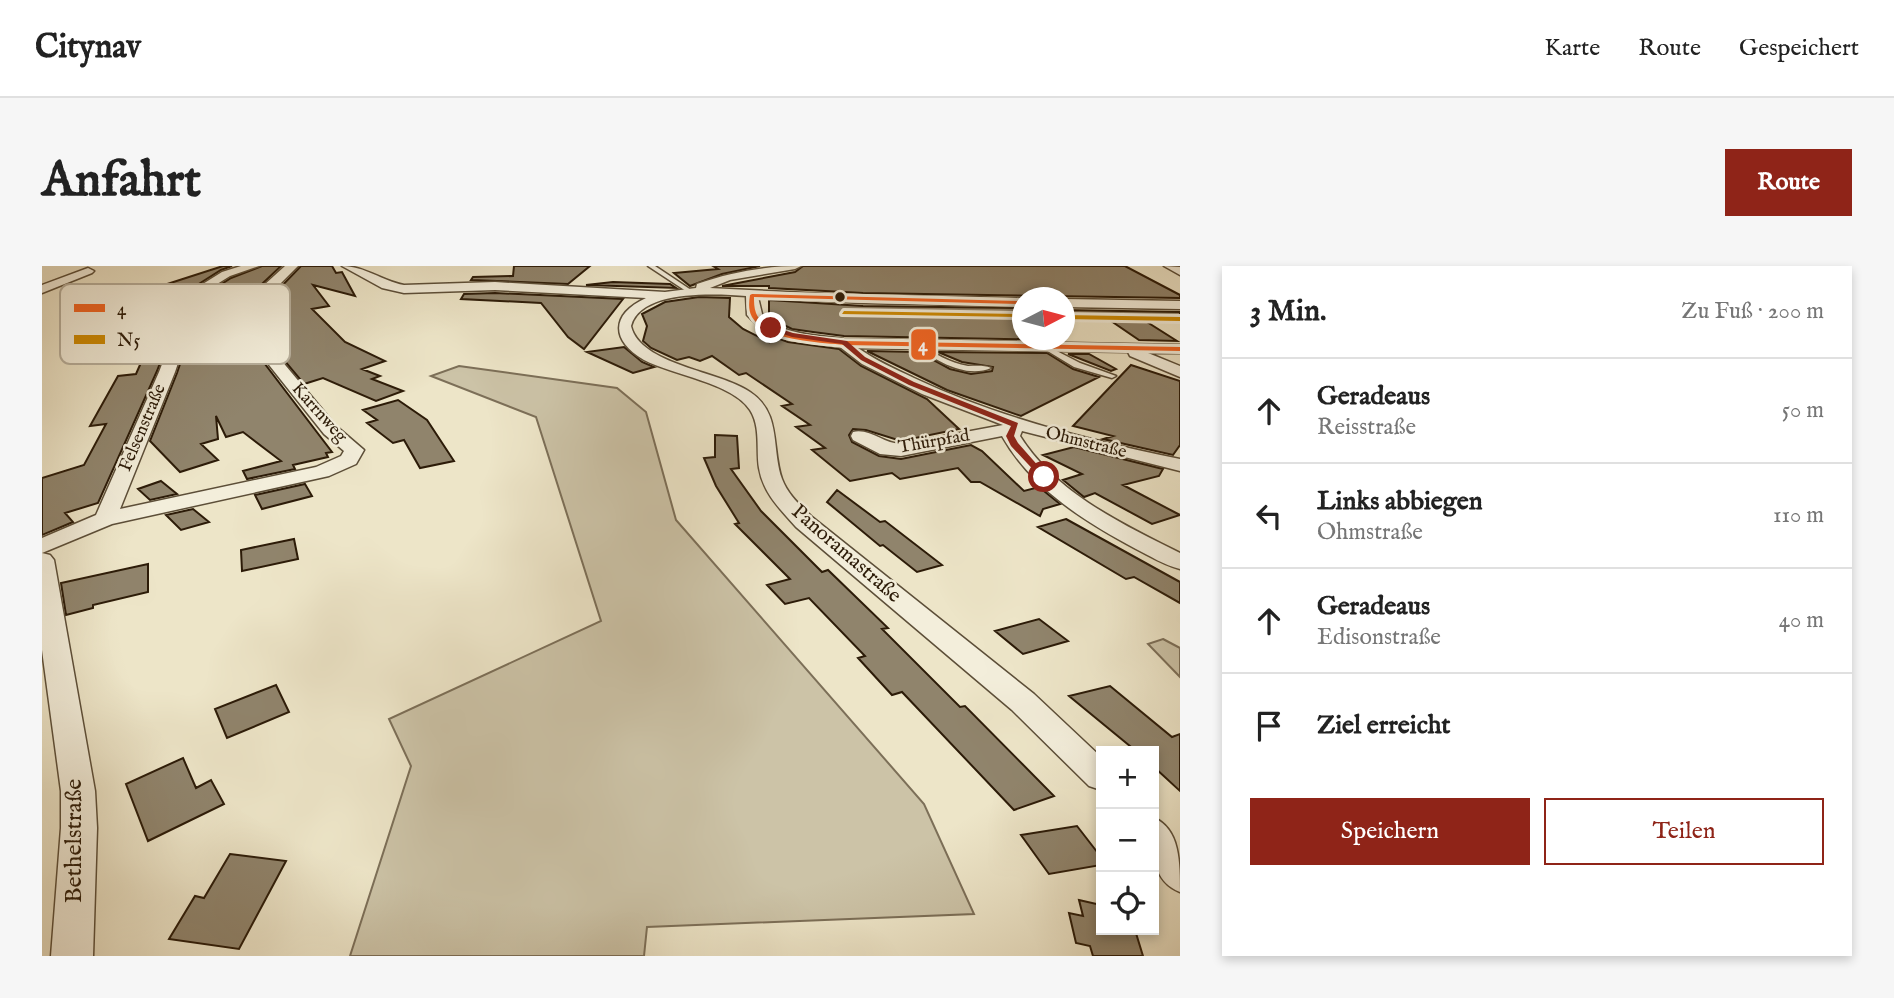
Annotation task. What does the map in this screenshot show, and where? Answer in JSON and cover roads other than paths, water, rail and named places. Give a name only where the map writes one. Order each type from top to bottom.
[{"type":"street","name":"Felsenstraße","points":[[210,284],[226,275],[253,266]]},
{"type":"street","name":"Karrnweg","points":[[273,284],[292,266]]},
{"type":"street","points":[[348,266],[386,285],[404,289],[495,286],[668,295]]},
{"type":"street","points":[[691,292],[727,277],[795,266]]},
{"type":"street","points":[[1170,266],[1180,272]]},
{"type":"street","points":[[42,289],[88,271]]},
{"type":"street","points":[[691,292],[1012,302]]},
{"type":"street","name":"Panoramastraße","points":[[691,292],[668,295],[637,308],[628,316],[624,325],[626,335],[633,345],[667,364],[738,391],[752,401],[761,411],[772,481],[804,522],[1023,702],[1096,772]]},
{"type":"street","points":[[752,295],[753,312],[758,320],[792,335],[844,343],[1012,346]]},
{"type":"street","points":[[1075,303],[1180,305]]},
{"type":"street","name":"Ohmstraße","points":[[844,343],[863,358],[911,383],[1014,427],[1180,465]]},
{"type":"street","points":[[1075,347],[1180,349]]},
{"type":"street","points":[[1128,348],[1180,372]]},
{"type":"street","name":"Felsenstraße","points":[[105,519],[170,364]]},
{"type":"street","name":"Karrnweg","points":[[105,519],[322,472],[349,460],[354,450],[330,430],[275,364]]},
{"type":"street","points":[[1014,427],[1010,436],[1024,457],[1070,498],[1130,536],[1180,562]]},
{"type":"street","name":"Thürpfad","points":[[860,436],[887,450],[901,450],[1014,427]]},
{"type":"street","points":[[42,546],[105,519]]},
{"type":"street","name":"Bethelstraße","points":[[42,560],[78,791],[79,828],[72,956]]},
{"type":"street","points":[[1159,842],[1180,875]]},
{"type":"lane","points":[[651,266],[691,292]]},
{"type":"lane","points":[[917,344],[941,362],[957,368],[987,368]]},
{"type":"lane","points":[[1050,350],[1077,365],[1112,376]]}]
